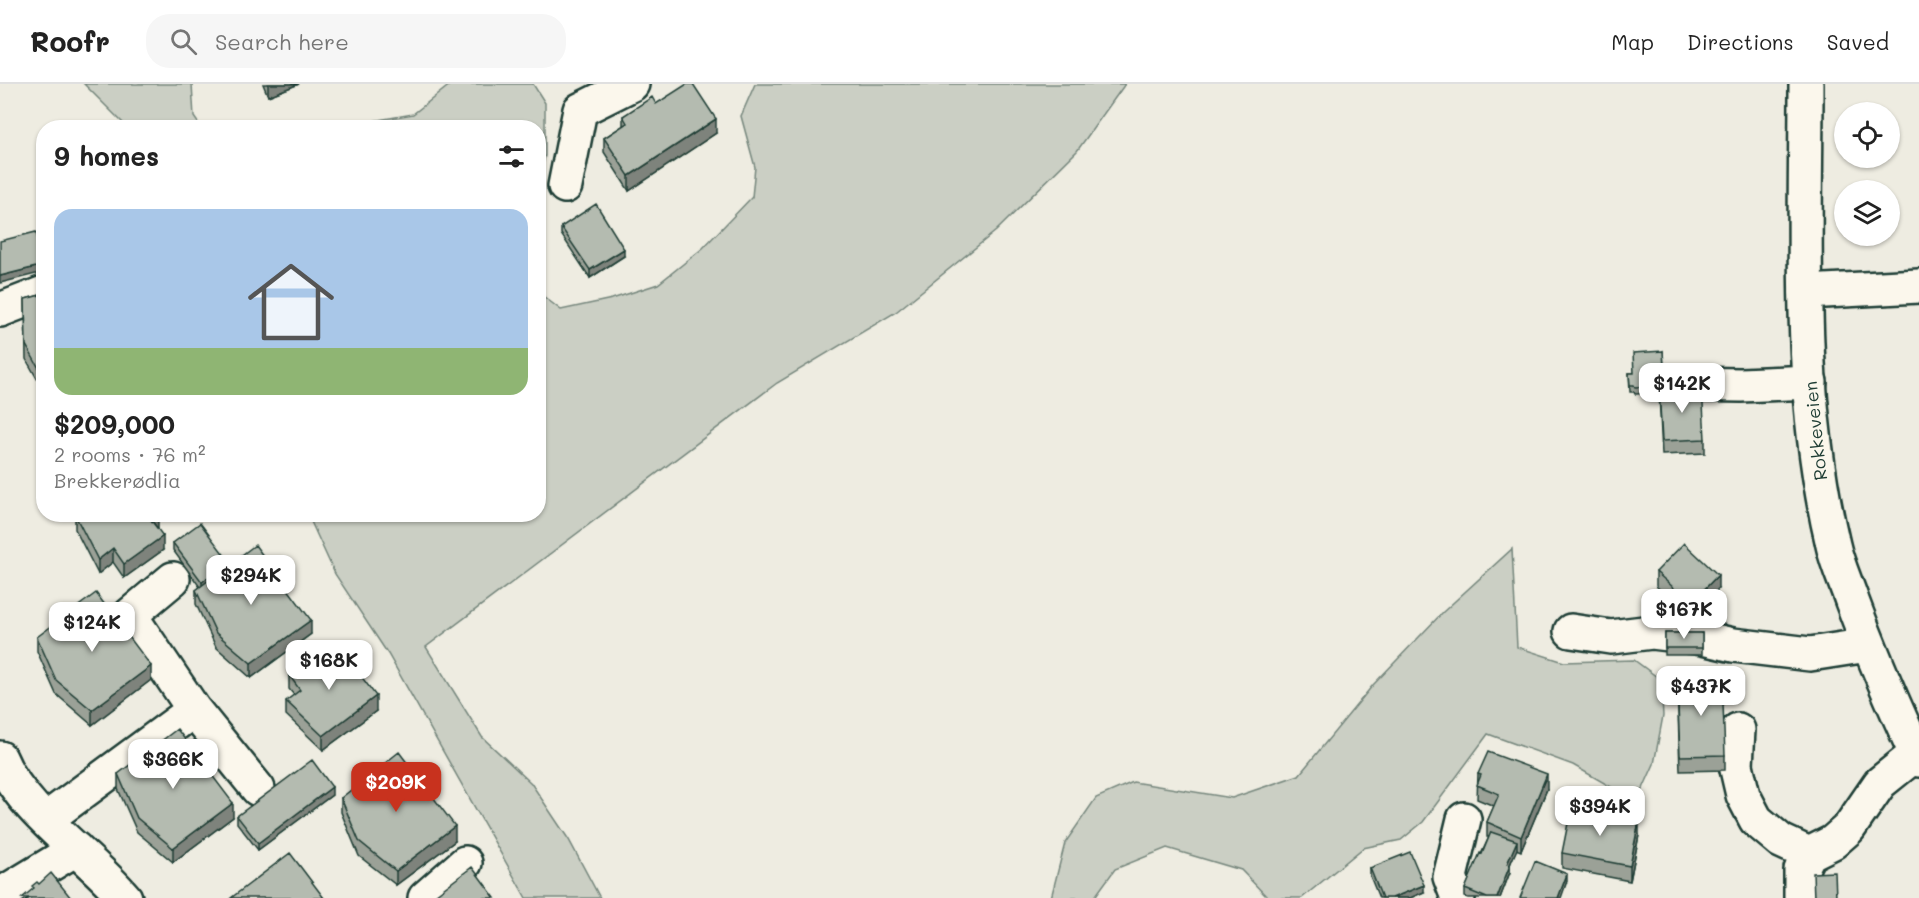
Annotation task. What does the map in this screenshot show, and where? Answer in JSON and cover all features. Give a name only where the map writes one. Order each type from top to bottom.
[{"type":"main road","points":[[565,186],[580,110],[632,84]]},
{"type":"main road","name":"Rokkeveien","points":[[1806,84],[1806,292],[1809,382],[1811,417],[1820,483],[1833,548],[1868,645],[1918,757]]},
{"type":"main road","points":[[1806,292],[1919,286]]},
{"type":"main road","points":[[0,310],[36,296]]},
{"type":"main road","points":[[1680,384],[1741,385],[1809,382]]},
{"type":"main road","points":[[173,579],[130,615],[194,710],[258,789]]},
{"type":"main road","points":[[1571,631],[1611,636],[1652,632],[1702,638],[1732,645],[1810,654],[1868,645]]},
{"type":"main road","points":[[45,820],[194,710]]},
{"type":"main road","points":[[1738,730],[1736,765],[1743,795],[1756,820],[1781,840],[1809,854]]},
{"type":"main road","points":[[1801,898],[1801,870],[1809,854],[1833,842],[1849,828],[1880,783],[1918,757]]},
{"type":"main road","points":[[0,758],[7,775],[45,820],[125,898]]},
{"type":"main road","points":[[1458,898],[1450,877],[1464,819]]},
{"type":"main road","points":[[0,896],[76,849]]},
{"type":"main road","points":[[425,898],[465,863]]},
{"type":"shaded area","points":[[84,84],[192,84],[196,120],[120,120]]},
{"type":"shaded area","points":[[451,84],[533,84],[545,103],[545,120],[378,120],[413,114]]},
{"type":"shaded area","points":[[755,84],[1125,84],[1077,151],[996,231],[896,312],[777,383],[426,647],[482,737],[531,783],[569,840],[600,898],[526,898],[388,654],[335,574],[311,522],[546,522],[546,298],[561,310],[612,299],[658,284],[703,248],[752,197],[755,167],[741,116]]},
{"type":"shaded area","points":[[1512,549],[1517,647],[1564,662],[1634,660],[1661,680],[1663,716],[1654,764],[1637,802],[1573,765],[1488,734],[1423,822],[1401,840],[1363,848],[1302,898],[1268,898],[1241,870],[1167,848],[1115,869],[1094,898],[1051,898],[1065,843],[1096,798],[1133,782],[1232,798],[1299,775],[1373,685],[1443,612]]},
{"type":"building","points":[[687,84],[693,84],[716,119],[629,176],[604,138],[627,123],[623,116],[652,97],[656,104]]},
{"type":"building","points":[[596,204],[624,249],[590,270],[561,227]]},
{"type":"building","points":[[36,232],[36,267],[0,276],[0,241]]},
{"type":"building","points":[[36,296],[36,363],[26,345],[25,299]]},
{"type":"building","points":[[1663,351],[1665,385],[1635,387],[1630,385],[1629,373],[1634,373],[1633,353]]},
{"type":"building","points":[[1702,387],[1705,439],[1662,441],[1659,389]]},
{"type":"building","points":[[79,522],[152,522],[163,536],[124,564],[113,548],[98,560]]},
{"type":"building","points":[[200,523],[229,561],[202,582],[173,543]]},
{"type":"building","points":[[1684,543],[1718,575],[1690,604],[1684,598],[1679,603],[1669,594],[1674,588],[1656,572]]},
{"type":"building","points":[[255,545],[311,620],[251,663],[216,633],[196,590]]},
{"type":"building","points":[[96,593],[151,666],[92,710],[56,680],[37,637]]},
{"type":"building","points":[[1665,633],[1702,633],[1702,648],[1665,648]]},
{"type":"building","points":[[327,646],[338,662],[346,656],[376,696],[323,736],[286,701],[300,690],[289,675]]},
{"type":"building","points":[[1722,678],[1725,755],[1680,756],[1677,680]]},
{"type":"building","points":[[177,729],[233,803],[173,848],[137,818],[118,774]]},
{"type":"building","points":[[399,752],[455,826],[396,871],[359,841],[341,798]]},
{"type":"building","points":[[1488,752],[1547,774],[1521,837],[1487,822],[1499,794],[1477,785],[1481,775],[1478,774]]},
{"type":"building","points":[[312,760],[332,787],[258,843],[237,816]]},
{"type":"building","points":[[1571,808],[1639,821],[1630,866],[1562,853]]},
{"type":"building","points":[[1491,832],[1517,841],[1507,864],[1510,865],[1497,898],[1487,898],[1465,889]]},
{"type":"building","points":[[1410,852],[1424,885],[1392,898],[1382,898],[1370,868]]},
{"type":"building","points":[[290,853],[324,898],[231,898]]},
{"type":"building","points":[[1535,861],[1567,874],[1558,898],[1520,898]]},
{"type":"building","points":[[472,867],[495,898],[431,898]]},
{"type":"building","points":[[1835,872],[1836,898],[1814,898],[1813,873]]},
{"type":"building","points":[[51,873],[71,898],[22,898],[34,888],[32,886],[37,882],[39,884]]}]
